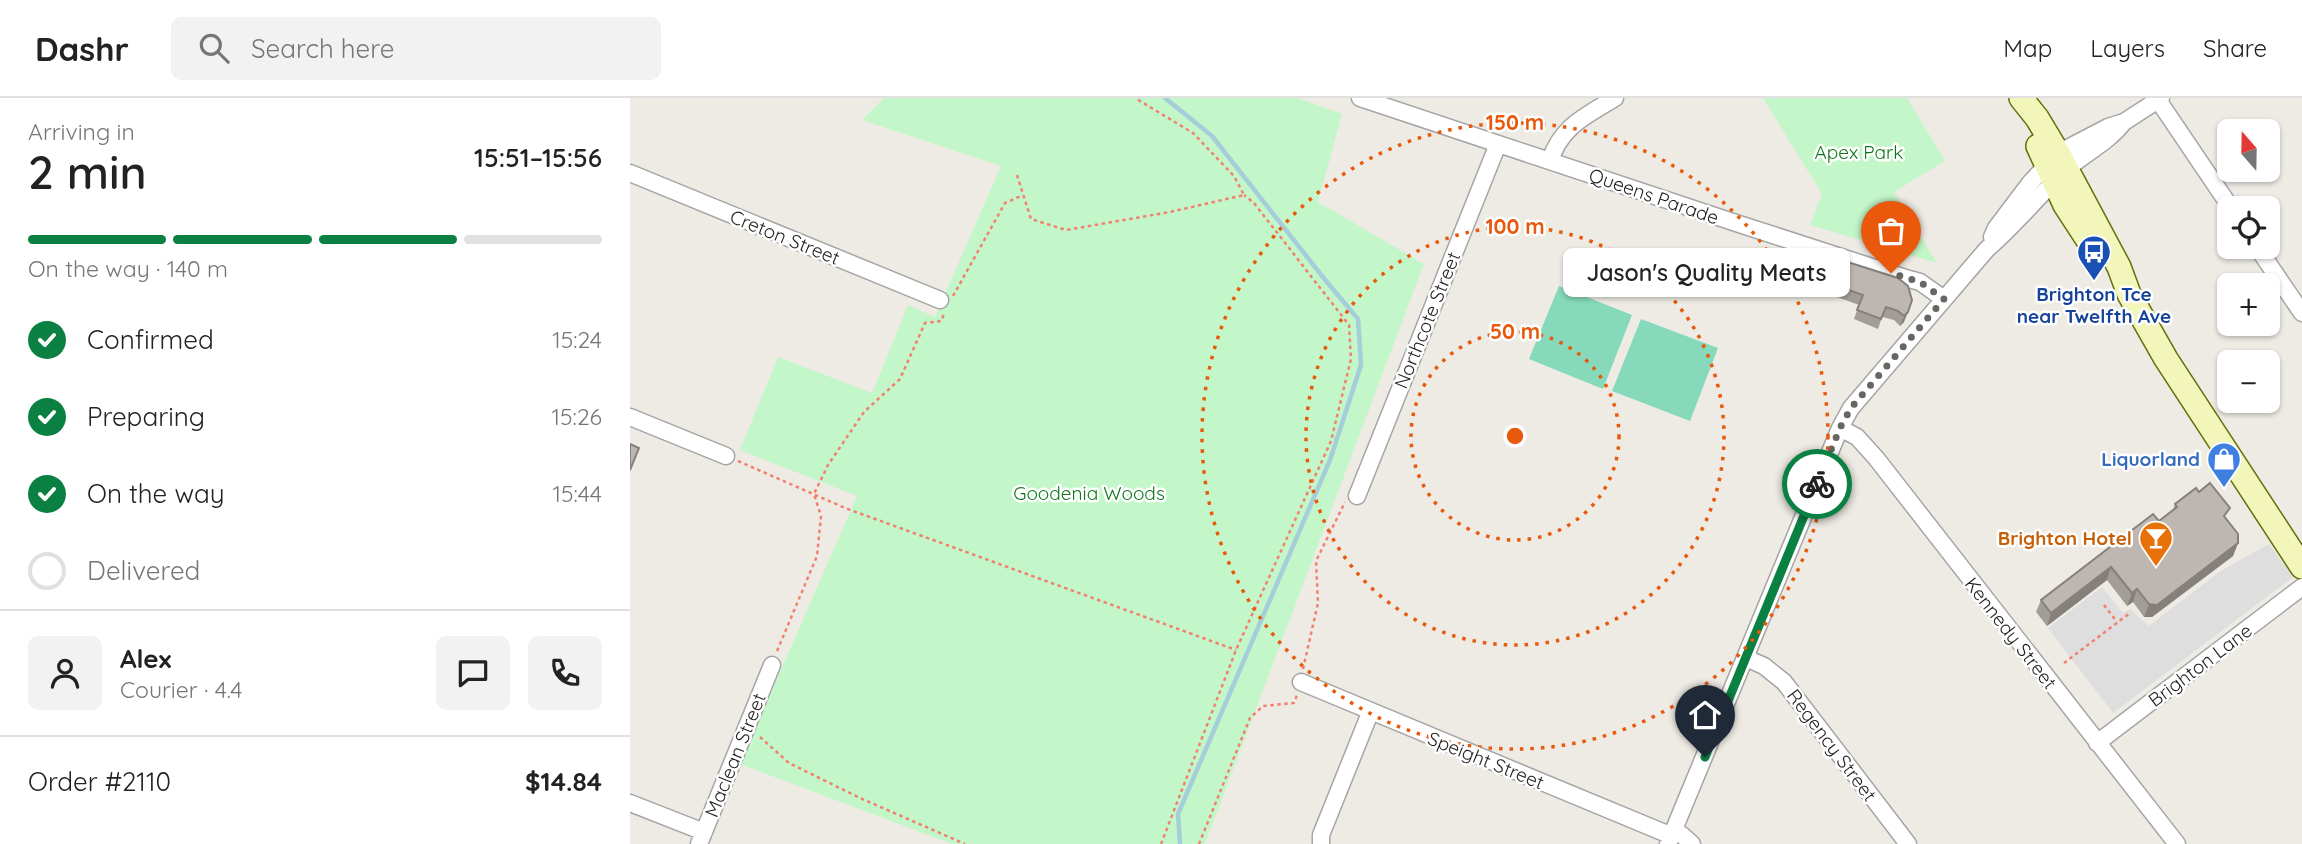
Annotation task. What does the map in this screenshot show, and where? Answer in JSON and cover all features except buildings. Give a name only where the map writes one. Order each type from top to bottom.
[{"type":"main road","points":[[2022,102],[2037,118],[2056,167],[2119,267],[2129,294],[2166,359],[2302,567]]},
{"type":"street","name":"Queens Parade","points":[[1360,98],[1920,282],[1944,299]]},
{"type":"street","points":[[1550,161],[1561,136],[1575,123],[1615,98]]},
{"type":"street","points":[[1671,837],[1840,428],[1861,394],[1987,249],[2005,234],[2056,167],[2108,127],[2124,122],[2160,99],[2223,196]]},
{"type":"street","name":"Northcote Street","points":[[1357,496],[1497,144]]},
{"type":"street","name":"Creton Street","points":[[630,173],[945,306]]},
{"type":"street","points":[[2265,259],[2302,313]]},
{"type":"street","points":[[630,416],[726,456]]},
{"type":"street","name":"Kennedy Street","points":[[1840,428],[1857,437],[1876,458],[2177,844]]},
{"type":"street","name":"Brighton Lane","points":[[2097,743],[2302,587]]},
{"type":"street","name":"Regency Street","points":[[1746,658],[1765,667],[1784,682],[1908,844]]},
{"type":"street","name":"Maclean Street","points":[[702,838],[772,665]]},
{"type":"street","name":"Speight Street","points":[[1301,682],[1671,837],[1682,835],[1692,844]]},
{"type":"street","points":[[1321,844],[1321,835],[1370,713]]},
{"type":"street","points":[[630,803],[702,838]]},
{"type":"path","points":[[1135,98],[1193,133],[1234,176],[1244,195],[1254,203],[1349,325],[1351,359],[1331,441],[1236,650],[1161,844]]},
{"type":"path","points":[[1017,175],[1031,219],[1066,230],[1170,212],[1244,195]]},
{"type":"path","points":[[772,665],[817,556],[821,516],[814,494],[828,465],[864,412],[900,379],[925,323],[942,321],[945,306],[1005,203],[1023,195]]},
{"type":"path","points":[[726,456],[845,508],[1236,650]]},
{"type":"path","points":[[1199,844],[1250,718],[1263,706],[1294,703],[1318,603],[1316,561],[1343,503],[1357,496]]},
{"type":"path","points":[[2104,605],[2117,622]]},
{"type":"path","points":[[2064,663],[2130,613]]},
{"type":"path","points":[[747,725],[789,763],[860,798],[965,844]]},
{"type":"green space","name":"Goodenia Woods","points":[[884,98],[1297,98],[1342,114],[1318,202],[1424,264],[1205,844],[952,844],[740,764],[857,496],[740,450],[778,357],[872,393],[908,305],[935,317],[1001,166],[862,120]]},
{"type":"green space","name":"Apex Park","points":[[1763,98],[1907,98],[1945,161],[1894,192],[1937,263],[1810,225],[1822,194]]},
{"type":"green space","points":[[1559,286],[1632,315],[1603,389],[1529,359]]},
{"type":"green space","points":[[1641,319],[1718,348],[1690,421],[1612,391]]},
{"type":"shaded area","points":[[2269,544],[2293,577],[2113,713],[2048,628],[2102,587],[2123,613],[2130,609],[2149,626],[2219,572]]},
{"type":"waterway","points":[[1165,98],[1212,136],[1358,319],[1361,365],[1330,460],[1178,814],[1180,844]]},
{"type":"way so far","points":[[1817,484],[1851,408],[1944,299],[1920,282],[1891,273]]},
{"type":"place","name":"Jason's Quality Meats","points":[[1891,273]]},
{"type":"place","name":"Brighton Tce near Twelfth Ave","points":[[2094,282]]},
{"type":"place","name":"Liquorland","points":[[2224,489]]},
{"type":"place","name":"Brighton Hotel","points":[[2156,568]]},
{"type":"route","points":[[1705,757],[1817,484]]}]
